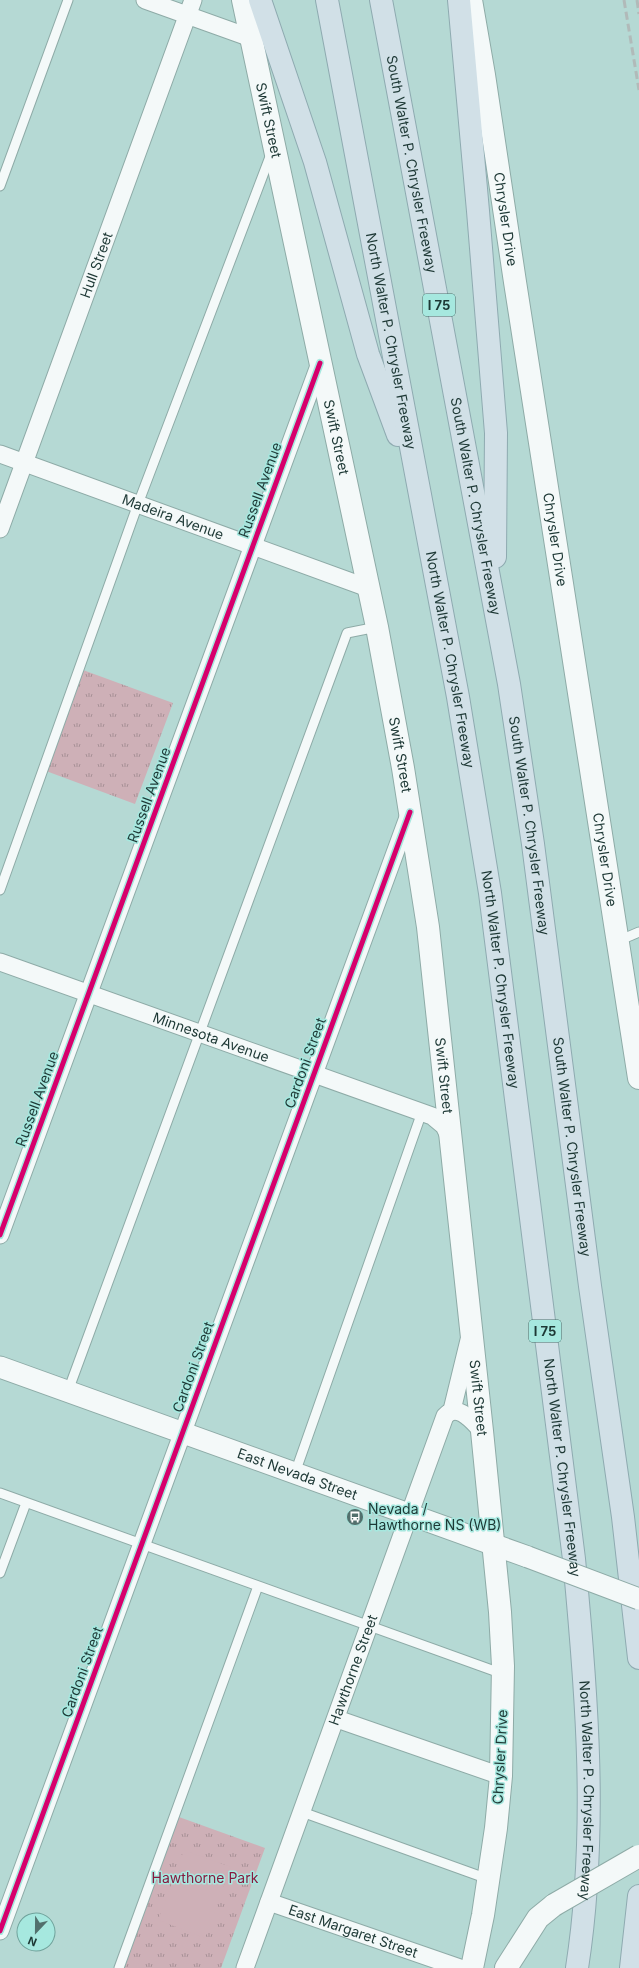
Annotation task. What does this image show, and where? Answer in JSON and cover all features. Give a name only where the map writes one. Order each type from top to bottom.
[{"type":"highway","points":[[260,0],[315,162],[368,354],[419,492]]},
{"type":"highway","name":"North Walter P. Chrysler Freeway","points":[[328,0],[458,698],[490,893],[574,1559],[584,1659],[588,1724],[590,1822],[587,1875],[577,1968]]},
{"type":"highway","name":"South Walter P. Chrysler Freeway","points":[[382,0],[509,684],[533,844],[589,1278],[622,1510],[639,1658]]},
{"type":"highway","points":[[458,0],[479,219],[496,432],[495,610]]},
{"type":"highway","points":[[631,1968],[639,1896]]},
{"type":"main road","name":"Swift Street","points":[[243,0],[377,627],[410,812],[428,926],[493,1545]]},
{"type":"main road","name":"Chrysler Drive","points":[[471,0],[486,83],[514,275],[639,1078]]},
{"type":"main road","name":"Chrysler Drive","points":[[472,1968],[489,1880],[501,1776],[503,1674],[500,1612],[493,1545]]},
{"type":"main road","points":[[506,1968],[538,1918],[554,1905],[639,1856]]},
{"type":"street","points":[[145,0],[190,8],[250,38]]},
{"type":"street","name":"Hull Street","points":[[0,529],[190,8]]},
{"type":"street","name":"Russell Avenue","points":[[0,1235],[320,363]]},
{"type":"street","name":"Madeira Avenue","points":[[0,454],[368,588]]},
{"type":"street","name":"Cardoni Street","points":[[0,1931],[410,812]]},
{"type":"street","name":"Minnesota Avenue","points":[[0,962],[422,1112],[438,1120],[451,1141]]},
{"type":"street","name":"Minnesota Avenue","points":[[422,1112],[448,1113]]},
{"type":"street","name":"Hawthorne Street","points":[[245,1968],[337,1719],[445,1416],[452,1410],[471,1330]]},
{"type":"street","name":"East Nevada Street","points":[[0,1367],[410,1514],[639,1599]]},
{"type":"street","points":[[449,1413],[453,1410],[459,1411],[482,1431]]},
{"type":"street","points":[[337,1719],[501,1776]]},
{"type":"street","name":"East Margaret Street","points":[[269,1902],[460,1968]]},
{"type":"lane","points":[[0,186],[68,0]]},
{"type":"lane","points":[[0,890],[138,504],[274,147]]},
{"type":"lane","points":[[68,1391],[347,633],[377,627]]},
{"type":"lane","points":[[618,941],[639,932]]},
{"type":"lane","points":[[295,1473],[422,1112]]},
{"type":"lane","points":[[0,1493],[503,1674]]},
{"type":"lane","points":[[0,1572],[26,1503]]},
{"type":"lane","points":[[119,1968],[258,1586]]},
{"type":"lane","points":[[302,1812],[489,1880]]},
{"type":"green space","points":[[83,670],[173,703],[135,804],[46,771]]},
{"type":"green space","name":"Hawthorne Park","points":[[179,1817],[265,1848],[221,1968],[123,1968]]},
{"type":"green space","points":[[184,1850],[231,1867],[205,1938],[158,1920]]},
{"type":"railway","points":[[624,0],[639,90]]},
{"type":"railway","points":[[637,0],[639,14]]},
{"type":"cycle path","points":[[0,1235],[320,363]]},
{"type":"cycle path","points":[[0,1931],[410,812]]},
{"type":"place","name":"Nevada / Hawthorne NS (WB)","points":[[355,1517]]}]
